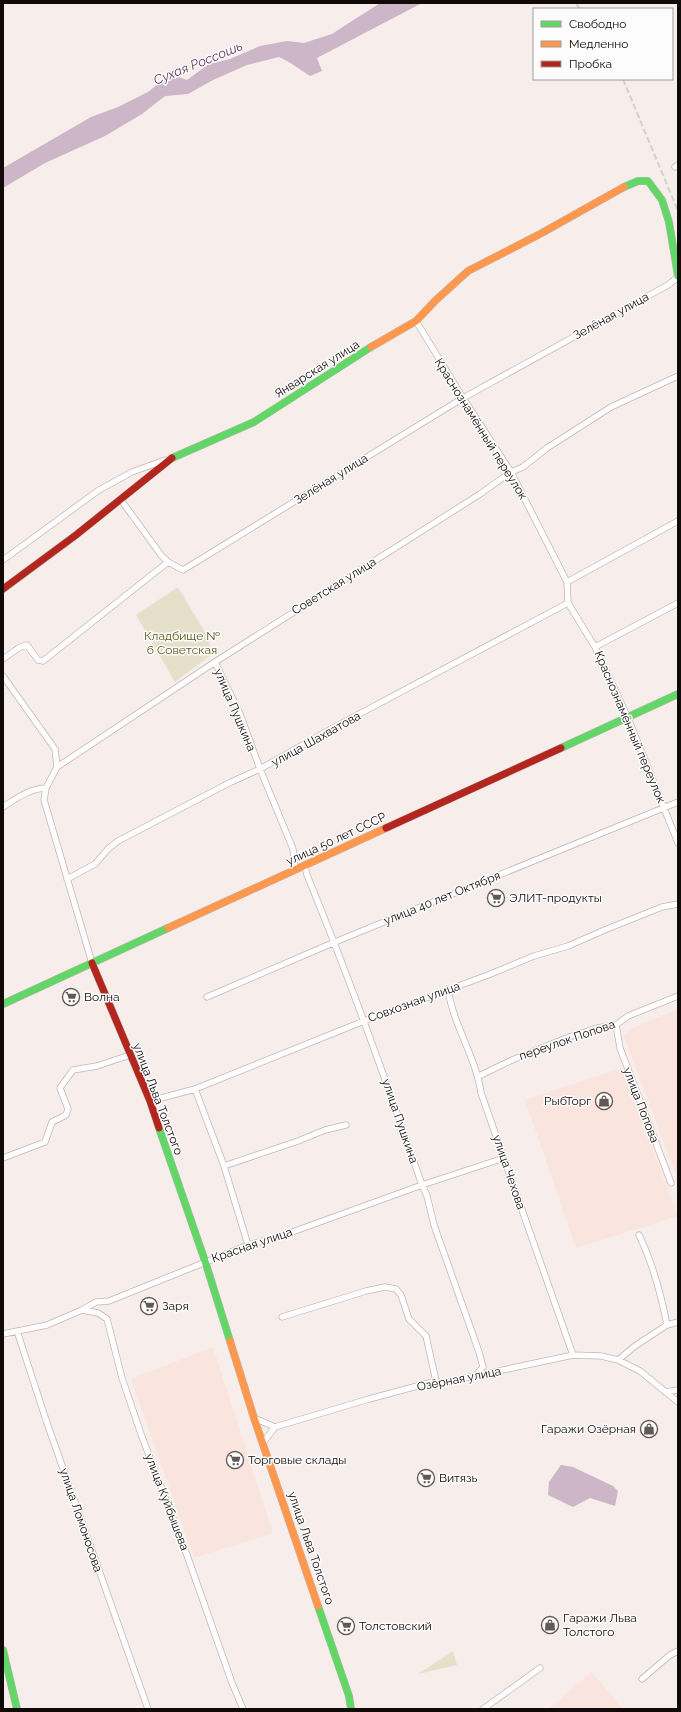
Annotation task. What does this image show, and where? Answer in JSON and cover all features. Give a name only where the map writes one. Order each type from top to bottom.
[{"type":"street","name":"Январская улица","points":[[3,589],[121,500],[169,459],[254,422],[392,334],[416,322],[436,300],[468,271],[540,234],[613,192],[638,181],[648,181],[662,200],[669,222],[678,276]]},
{"type":"street","name":"Зелёная улица","points":[[168,562],[182,570],[462,398],[668,285],[678,276]]},
{"type":"street","name":"Краснознамённый переулок","points":[[416,322],[462,398],[511,472],[567,582],[568,603],[595,647],[628,718],[678,843]]},
{"type":"street","name":"Советская улица","points":[[46,788],[50,777],[57,766],[215,662],[473,498],[511,472],[523,467],[547,448],[612,407],[678,376]]},
{"type":"street","points":[[3,560],[99,490],[132,472],[169,459]]},
{"type":"street","points":[[3,659],[20,647],[27,645],[38,660],[43,661],[168,562],[161,555],[121,500]]},
{"type":"street","points":[[567,582],[678,521]]},
{"type":"street","name":"улица Шахватова","points":[[67,879],[95,864],[108,849],[118,841],[231,782],[260,769],[331,729],[568,603]]},
{"type":"street","points":[[595,647],[678,603]]},
{"type":"street","name":"улица Пушкина","points":[[215,662],[240,714],[260,769],[293,849],[295,870]]},
{"type":"street","points":[[3,676],[55,749],[57,766]]},
{"type":"street","name":"улица 50 лет СССР","points":[[3,1004],[678,694]]},
{"type":"street","points":[[3,807],[24,793],[34,789],[46,788]]},
{"type":"street","name":"улица Льва Толстого","points":[[46,788],[44,800],[92,963],[150,1101],[205,1261],[254,1418],[349,1696],[351,1709]]},
{"type":"street","name":"улица 40 лет Октября","points":[[207,997],[335,942],[678,802]]},
{"type":"street","name":"улица Пушкина","points":[[305,866],[307,875],[335,942],[427,1196],[434,1225],[479,1352],[483,1367],[474,1377]]},
{"type":"street","name":"Совхозная улица","points":[[150,1101],[195,1089],[364,1021],[488,975],[534,956],[568,946],[607,928],[662,907],[678,904]]},
{"type":"street","name":"улица Чехова","points":[[448,989],[450,1003],[479,1076],[481,1093],[573,1355]]},
{"type":"street","name":"переулок Попова","points":[[479,1076],[512,1060],[569,1038],[598,1028],[616,1025],[628,1016],[678,996]]},
{"type":"street","name":"улица Попова","points":[[616,1025],[620,1048],[671,1183]]},
{"type":"street","points":[[3,1158],[45,1142],[52,1122],[66,1115],[68,1109],[60,1088],[73,1070],[97,1066],[130,1055]]},
{"type":"street","points":[[195,1089],[224,1166],[248,1245]]},
{"type":"street","points":[[224,1166],[298,1141],[325,1130],[346,1125]]},
{"type":"street","name":"Красная улица","points":[[3,1334],[47,1325],[82,1310],[96,1302],[109,1301],[170,1277],[205,1261],[248,1245],[284,1235],[422,1184],[504,1158]]},
{"type":"street","points":[[640,1235],[659,1286],[667,1325]]},
{"type":"street","points":[[282,1317],[366,1291],[386,1287],[396,1288],[401,1295],[409,1319],[426,1336],[436,1381]]},
{"type":"street","name":"улица Куйбышева","points":[[82,1310],[98,1313],[107,1319],[122,1378],[141,1434],[188,1558],[232,1683],[243,1709]]},
{"type":"street","points":[[618,1360],[635,1346],[667,1325],[678,1322]]},
{"type":"street","name":"улица Ломоносова","points":[[17,1331],[47,1423],[148,1709]]},
{"type":"street","name":"Озёрная улица","points":[[275,1427],[436,1381],[442,1384],[573,1355],[601,1356],[618,1360],[640,1371],[678,1402]]},
{"type":"street","points":[[665,1392],[678,1390]]},
{"type":"street","points":[[254,1418],[275,1427],[263,1443]]},
{"type":"street","points":[[3,1650],[17,1709]]},
{"type":"street","points":[[642,1679],[678,1650]]},
{"type":"street","points":[[483,1709],[540,1668]]},
{"type":"shaded area","name":"Сухая Россошь","points":[[380,3],[422,3],[317,58],[322,71],[310,76],[279,57],[247,65],[213,80],[188,94],[165,96],[142,114],[105,136],[45,163],[3,188],[3,168],[91,117],[118,107],[148,92],[170,74],[187,80],[209,64],[230,59],[260,46],[287,41],[304,43],[332,34]]},
{"type":"shaded area","points":[[678,1009],[678,1180],[624,1036],[630,1029]]},
{"type":"shaded area","points":[[622,1068],[678,1216],[576,1248],[525,1100]]},
{"type":"shaded area","points":[[213,1347],[273,1533],[194,1558],[131,1379]]},
{"type":"shaded area","points":[[561,1465],[573,1467],[613,1486],[618,1491],[615,1506],[590,1498],[573,1507],[548,1495],[549,1482]]},
{"type":"shaded area","points":[[592,1672],[623,1709],[548,1709]]},
{"type":"green space","name":"Кладбище № 6 Советская","points":[[178,587],[209,639],[211,655],[175,682],[136,615]]},
{"type":"green space","points":[[453,1651],[457,1665],[418,1674]]},
{"type":"railway","points":[[576,3],[579,8]]},
{"type":"railway","points":[[623,80],[678,211]]},
{"type":"traffic: fast","points":[[624,187],[638,181],[648,181],[662,200],[669,222],[678,276]]},
{"type":"traffic: fast","points":[[172,458],[254,422],[371,347]]},
{"type":"traffic: fast","points":[[561,748],[678,694]]},
{"type":"traffic: fast","points":[[3,1004],[168,928]]},
{"type":"traffic: fast","points":[[159,1128],[205,1261],[230,1341]]},
{"type":"traffic: fast","points":[[318,1606],[349,1696],[351,1709]]},
{"type":"traffic: fast","points":[[3,1650],[17,1709]]},
{"type":"traffic: slow","points":[[371,347],[416,321],[436,300],[468,271],[540,234],[624,187]]},
{"type":"traffic: slow","points":[[168,928],[386,828]]},
{"type":"traffic: slow","points":[[230,1341],[254,1418],[318,1606]]},
{"type":"traffic: jam","points":[[3,589],[76,535],[172,458]]},
{"type":"traffic: jam","points":[[386,828],[561,748]]},
{"type":"traffic: jam","points":[[92,963],[150,1101],[159,1128]]},
{"type":"place","name":"ЭЛИТ-продукты","points":[[496,898]]},
{"type":"place","name":"Волна","points":[[71,997]]},
{"type":"place","name":"РыбТорг","points":[[604,1101]]},
{"type":"place","name":"Заря","points":[[149,1306]]},
{"type":"place","name":"Гаражи Озёрная","points":[[649,1429]]},
{"type":"place","name":"Торговые склады","points":[[235,1460]]},
{"type":"place","name":"Витязь","points":[[426,1478]]},
{"type":"place","name":"Гаражи Льва Толстого","points":[[550,1625]]},
{"type":"place","name":"Толстовский","points":[[346,1626]]}]
